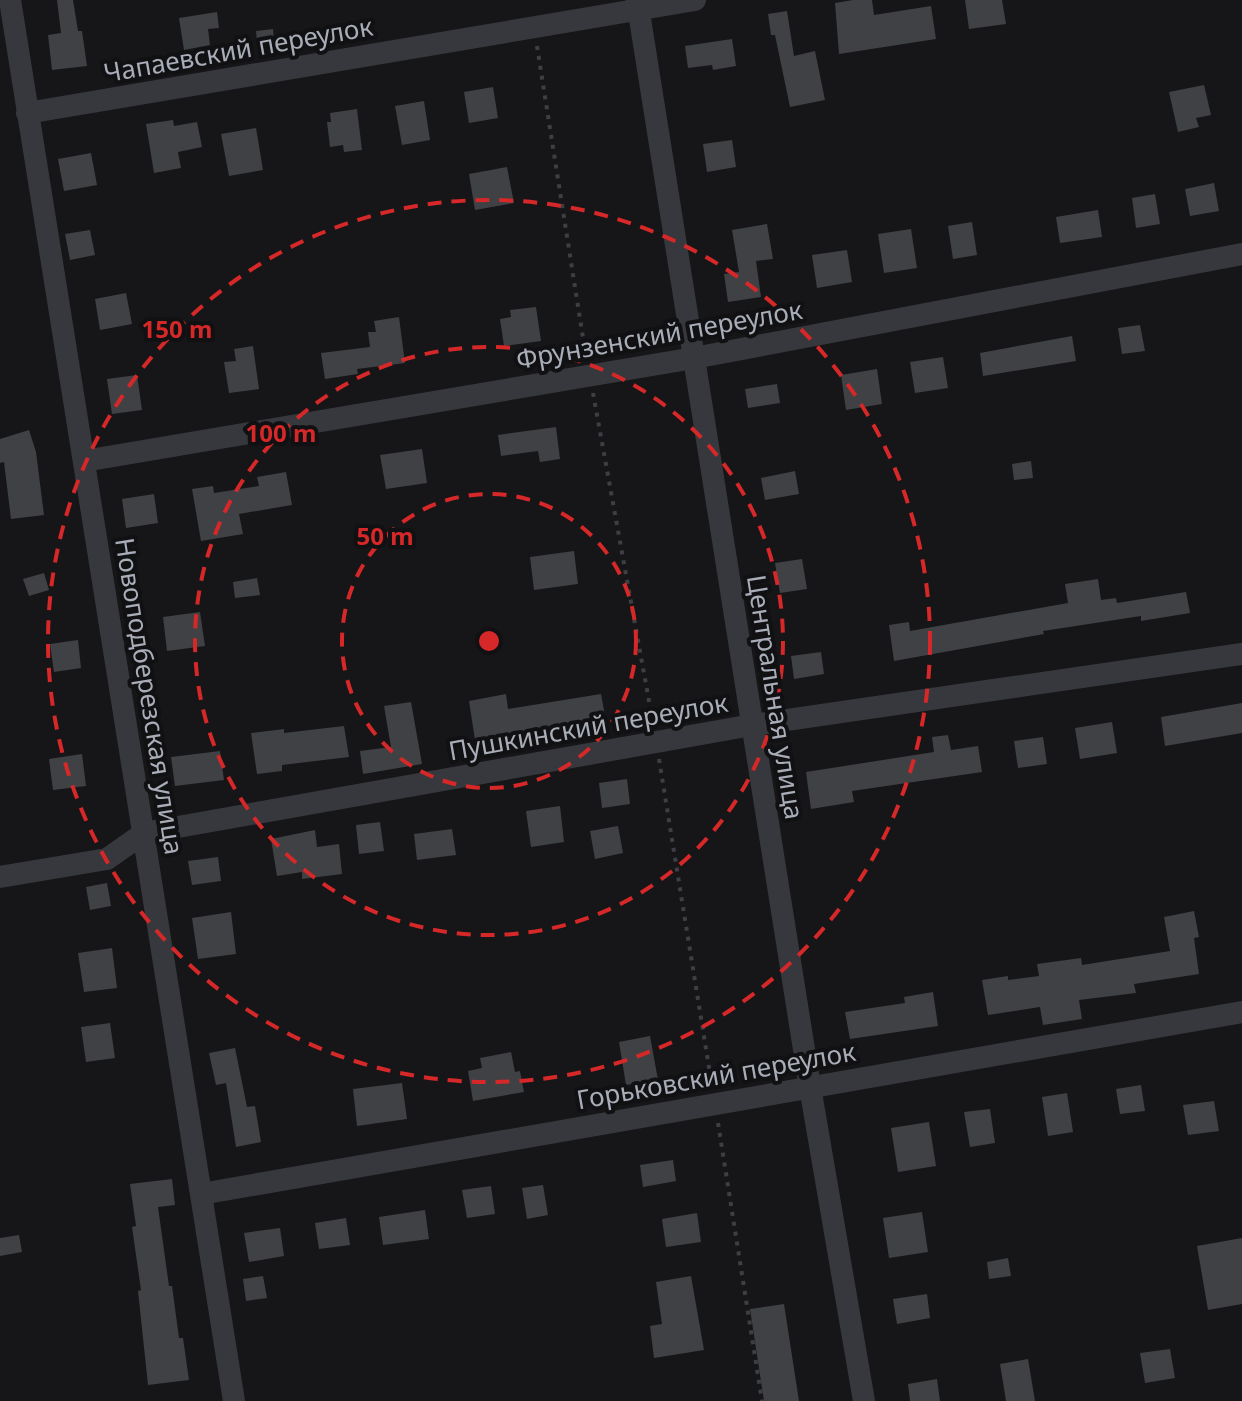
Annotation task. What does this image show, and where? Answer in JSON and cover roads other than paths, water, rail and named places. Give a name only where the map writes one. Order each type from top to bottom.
[{"type":"street","name":"Новоподберезская улица","points":[[10,0],[234,1401]]},
{"type":"street","name":"Чапаевский переулок","points":[[27,113],[534,28],[638,5],[695,0]]},
{"type":"street","name":"Центральная улица","points":[[638,5],[810,1087],[864,1401]]},
{"type":"street","name":"Фрунзенский переулок","points":[[84,461],[694,358],[1242,254]]},
{"type":"street","name":"Пушкинский переулок","points":[[0,877],[107,859],[144,833],[752,725],[1242,654]]},
{"type":"street","name":"Горьковский переулок","points":[[201,1194],[1242,1012]]}]
